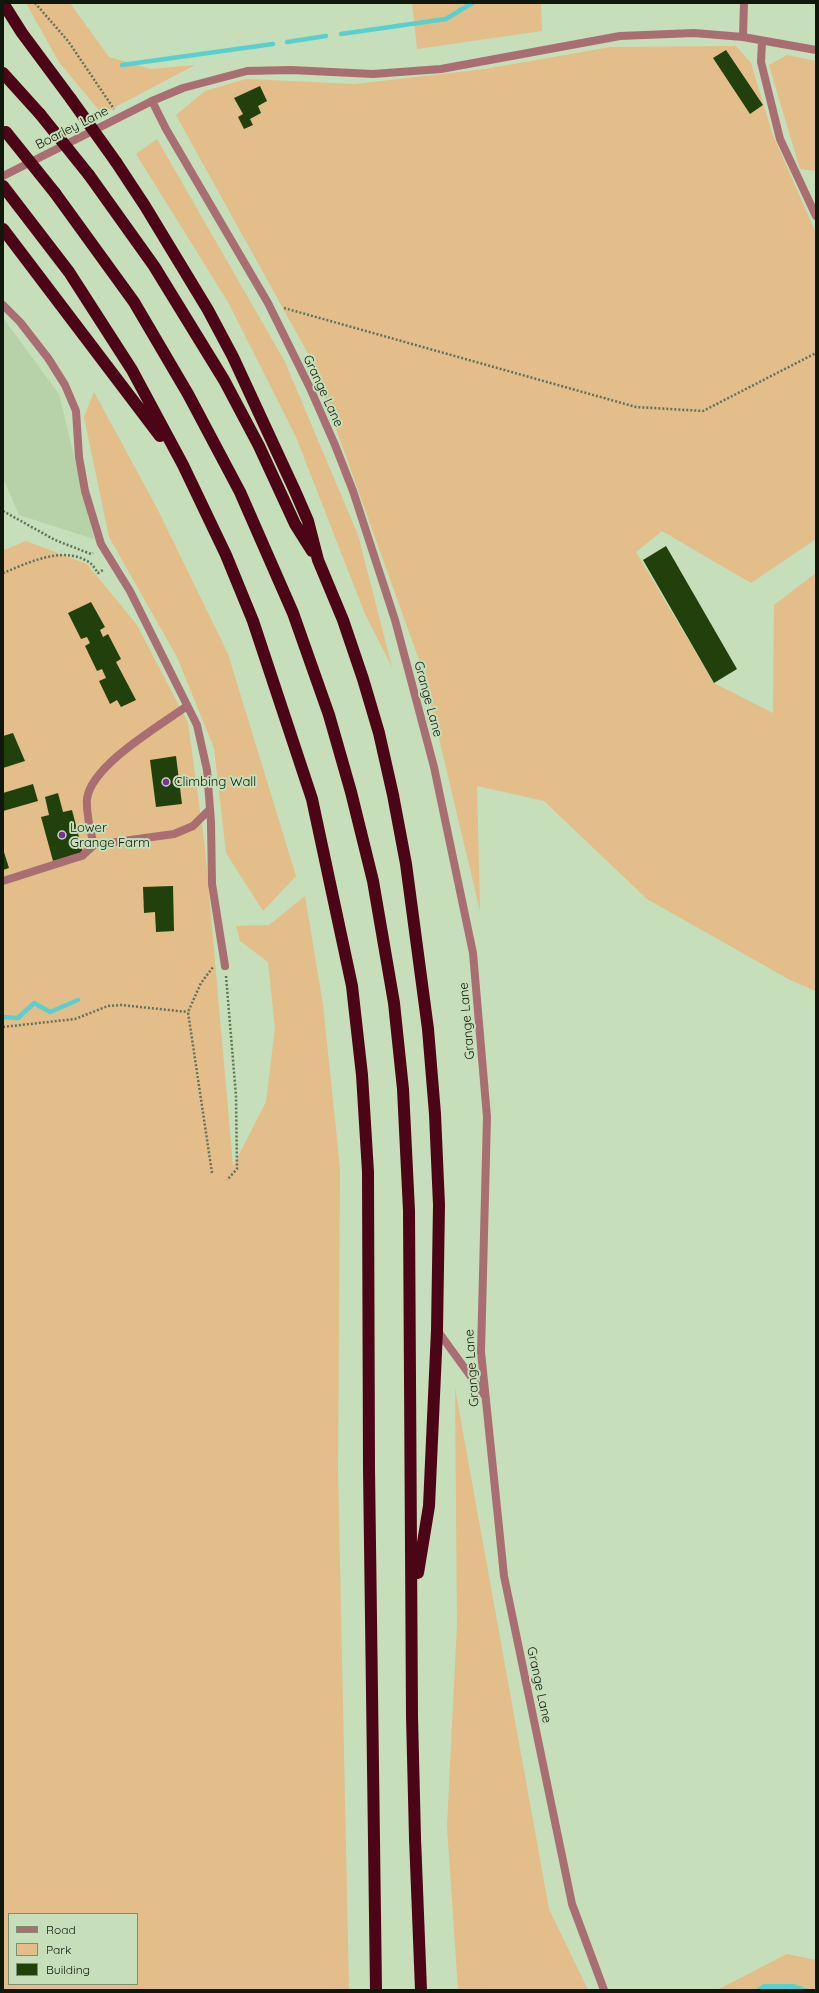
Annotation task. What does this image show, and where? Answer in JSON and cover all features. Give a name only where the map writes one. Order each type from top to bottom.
[{"type":"highway","points":[[3,3],[22,32],[116,162],[185,270],[233,357],[308,521],[318,560],[342,620],[373,712],[384,756],[406,864],[428,1029],[435,1114],[439,1205],[437,1330],[429,1506],[413,1601]]},
{"type":"highway","points":[[3,73],[40,114],[89,176],[154,266],[224,380],[259,446],[296,524],[318,560]]},
{"type":"highway","points":[[4,130],[55,193],[134,302],[188,394],[240,492],[293,613],[329,715],[351,792],[372,881],[394,1003],[403,1089],[409,1210],[410,1496],[413,1601],[415,1838],[421,1990]]},
{"type":"highway","points":[[3,186],[69,272],[132,370],[183,465],[226,555],[253,621],[312,799],[352,986],[362,1075],[368,1172],[369,1469],[376,1990]]},
{"type":"highway","points":[[3,229],[183,465]]},
{"type":"street","points":[[743,37],[744,3]]},
{"type":"street","name":"Boarley Lane","points":[[3,176],[152,100],[183,88],[247,71],[291,70],[381,74],[441,69],[620,36],[694,33],[743,37],[762,42],[816,50]]},
{"type":"street","points":[[762,42],[761,62],[780,139],[816,216]]},
{"type":"street","name":"Grange Lane","points":[[152,100],[166,129],[268,303],[310,388],[343,465],[353,491],[395,620],[434,767],[473,953],[487,1117],[481,1352],[504,1576],[572,1904],[604,1990]]},
{"type":"street","points":[[3,305],[20,322],[44,352],[65,385],[76,411],[79,457],[85,491],[103,546],[130,591],[197,725],[207,770],[210,809],[212,884],[225,966]]},
{"type":"street","points":[[94,844],[89,821],[87,797],[99,774],[117,756],[187,706]]},
{"type":"street","points":[[3,881],[82,856],[94,844],[174,834],[193,826],[210,809]]},
{"type":"street","points":[[437,1330],[486,1396]]},
{"type":"path","points":[[35,3],[68,41],[119,118]]},
{"type":"path","points":[[268,303],[636,407],[703,411],[816,353]]},
{"type":"path","points":[[3,512],[55,540],[91,554],[103,546]]},
{"type":"path","points":[[3,573],[25,564],[57,555],[75,556],[89,562],[98,573],[104,571],[96,559],[103,546]]},
{"type":"path","points":[[212,1172],[188,1012],[201,983],[223,954]]},
{"type":"path","points":[[225,966],[236,1096],[237,1168],[227,1180]]},
{"type":"path","points":[[3,1027],[75,1019],[108,1006],[121,1005],[188,1012]]},
{"type":"shaded area","points":[[3,318],[59,394],[94,539],[19,515],[3,478]]},
{"type":"green space","points":[[26,3],[70,3],[109,57],[151,69],[195,65],[102,114],[59,62]]},
{"type":"green space","points":[[412,3],[541,3],[542,31],[417,49]]},
{"type":"green space","points":[[736,46],[751,63],[772,133],[816,233],[816,539],[751,583],[662,531],[636,552],[714,683],[773,713],[774,605],[816,573],[816,991],[790,980],[647,899],[544,801],[477,786],[480,911],[423,671],[311,359],[176,115],[205,91],[246,79],[355,84],[485,69],[611,47]]},
{"type":"green space","points":[[787,55],[816,61],[816,171],[800,169],[769,65]]},
{"type":"green space","points":[[157,139],[285,362],[358,535],[392,667],[365,614],[296,437],[228,302],[136,154]]},
{"type":"green space","points":[[94,392],[158,510],[228,654],[296,876],[263,911],[226,853],[214,748],[177,657],[109,537],[84,417]]},
{"type":"green space","points":[[26,541],[87,564],[137,625],[188,723],[205,848],[233,1166],[266,1102],[275,1028],[268,962],[240,941],[236,926],[269,925],[305,896],[323,1005],[340,1168],[338,1470],[349,1990],[3,1990],[3,548],[4,550]]},
{"type":"green space","points":[[455,1388],[549,1909],[588,1990],[458,1990],[447,1826],[457,1625]]},
{"type":"green space","points":[[787,1954],[816,1960],[816,1990],[811,1990],[794,1984],[763,1984],[755,1990],[717,1990]]},
{"type":"water","points":[[763,1984],[794,1984],[811,1990],[755,1990]]},
{"type":"building","points":[[726,50],[763,105],[750,114],[713,58]]},
{"type":"building","points":[[260,86],[267,101],[258,106],[261,113],[250,119],[253,125],[244,129],[238,117],[243,114],[234,98]]},
{"type":"building","points":[[666,546],[737,669],[714,683],[643,560]]},
{"type":"building","points":[[91,602],[105,627],[100,630],[103,637],[108,634],[121,659],[116,662],[136,700],[121,707],[117,700],[110,704],[99,681],[106,678],[102,669],[97,671],[85,646],[90,643],[87,637],[81,639],[68,613]]},
{"type":"building","points":[[13,733],[25,761],[3,768],[3,736]]},
{"type":"building","name":"Climbing Wall","points":[[176,756],[182,804],[156,807],[150,760]]},
{"type":"building","points":[[33,784],[38,801],[3,811],[3,793]]},
{"type":"building","name":"Lower Grange Farm","points":[[58,793],[63,812],[72,810],[83,853],[53,861],[41,817],[49,815],[45,797]]},
{"type":"building","points":[[3,849],[9,868],[3,870]]},
{"type":"building","points":[[173,886],[174,931],[156,932],[155,912],[144,913],[143,887]]},
{"type":"waterway","points":[[341,34],[446,19],[472,3]]},
{"type":"waterway","points":[[287,42],[326,36]]},
{"type":"waterway","points":[[122,65],[273,44]]},
{"type":"waterway","points":[[3,1017],[18,1018],[34,1003],[50,1012],[78,1000]]},
{"type":"place","name":"Climbing Wall","points":[[166,782]]},
{"type":"place","name":"Lower Grange Farm","points":[[62,835]]}]
